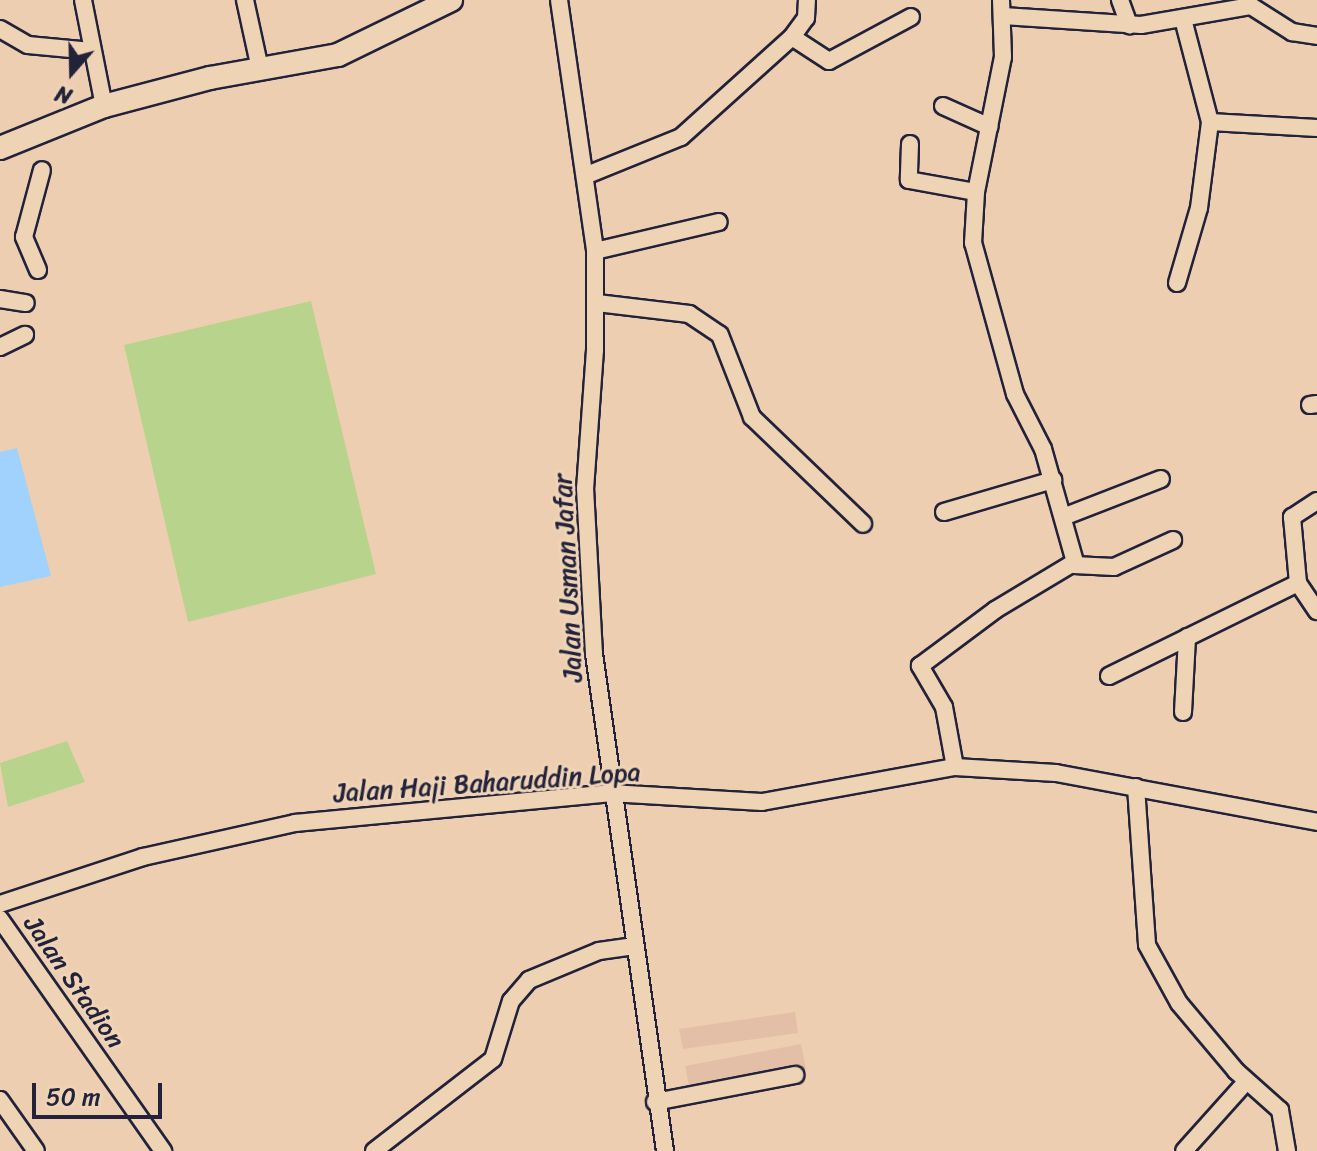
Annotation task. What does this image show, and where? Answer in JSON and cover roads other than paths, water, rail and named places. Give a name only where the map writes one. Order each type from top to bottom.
[{"type":"street","points":[[83,0],[104,106]]},
{"type":"street","points":[[245,0],[260,69]]},
{"type":"street","points":[[0,148],[104,106],[260,69],[338,55],[451,0]]},
{"type":"street","name":"Jalan Usman Jafar","points":[[559,0],[587,175],[595,251],[597,303],[585,488],[594,654],[610,793],[655,1102],[665,1151]]},
{"type":"street","points":[[587,175],[681,137],[792,37],[806,18],[807,0]]},
{"type":"street","points":[[1120,0],[1129,25]]},
{"type":"street","points":[[1074,565],[1053,480],[1015,394],[976,256],[976,192],[1002,67],[1002,8],[1129,25],[1251,6],[1292,32],[1317,36]]},
{"type":"street","points":[[792,37],[829,61],[911,17]]},
{"type":"street","points":[[1177,283],[1199,208],[1210,122],[1183,19]]},
{"type":"street","points":[[0,29],[28,45],[92,51]]},
{"type":"street","points":[[943,106],[990,127]]},
{"type":"street","points":[[1210,122],[1317,128]]},
{"type":"street","points":[[910,144],[909,180],[976,192]]},
{"type":"street","points":[[38,270],[24,237],[42,170]]},
{"type":"street","points":[[595,251],[719,222]]},
{"type":"street","points":[[0,299],[26,303]]},
{"type":"street","points":[[597,303],[689,314],[720,335],[733,379],[752,417],[863,524]]},
{"type":"street","points":[[0,347],[25,335]]},
{"type":"street","points":[[1063,517],[1161,479]]},
{"type":"street","points":[[944,512],[1053,480]]},
{"type":"street","points":[[1317,501],[1292,517],[1298,583],[1317,611]]},
{"type":"street","points":[[955,767],[944,707],[920,666],[995,610],[1074,565],[1114,567],[1173,540]]},
{"type":"street","points":[[1109,676],[1298,583]]},
{"type":"street","points":[[1183,712],[1187,637]]},
{"type":"street","name":"Jalan Haji Baharuddin Lopa","points":[[0,904],[143,857],[295,823],[610,793],[762,802],[955,767],[1056,773],[1317,822]]},
{"type":"street","points":[[1136,787],[1147,945],[1179,1003],[1246,1082],[1280,1110],[1287,1151]]},
{"type":"street","name":"Jalan Stadion","points":[[0,919],[163,1151]]},
{"type":"street","points":[[374,1151],[493,1059],[511,1001],[529,980],[599,951],[633,946]]},
{"type":"street","points":[[655,1102],[795,1075]]},
{"type":"street","points":[[1184,1151],[1246,1082]]},
{"type":"street","points":[[0,1100],[36,1151]]},
{"type":"water","points":[[17,448],[51,576],[0,587],[0,452]]}]
